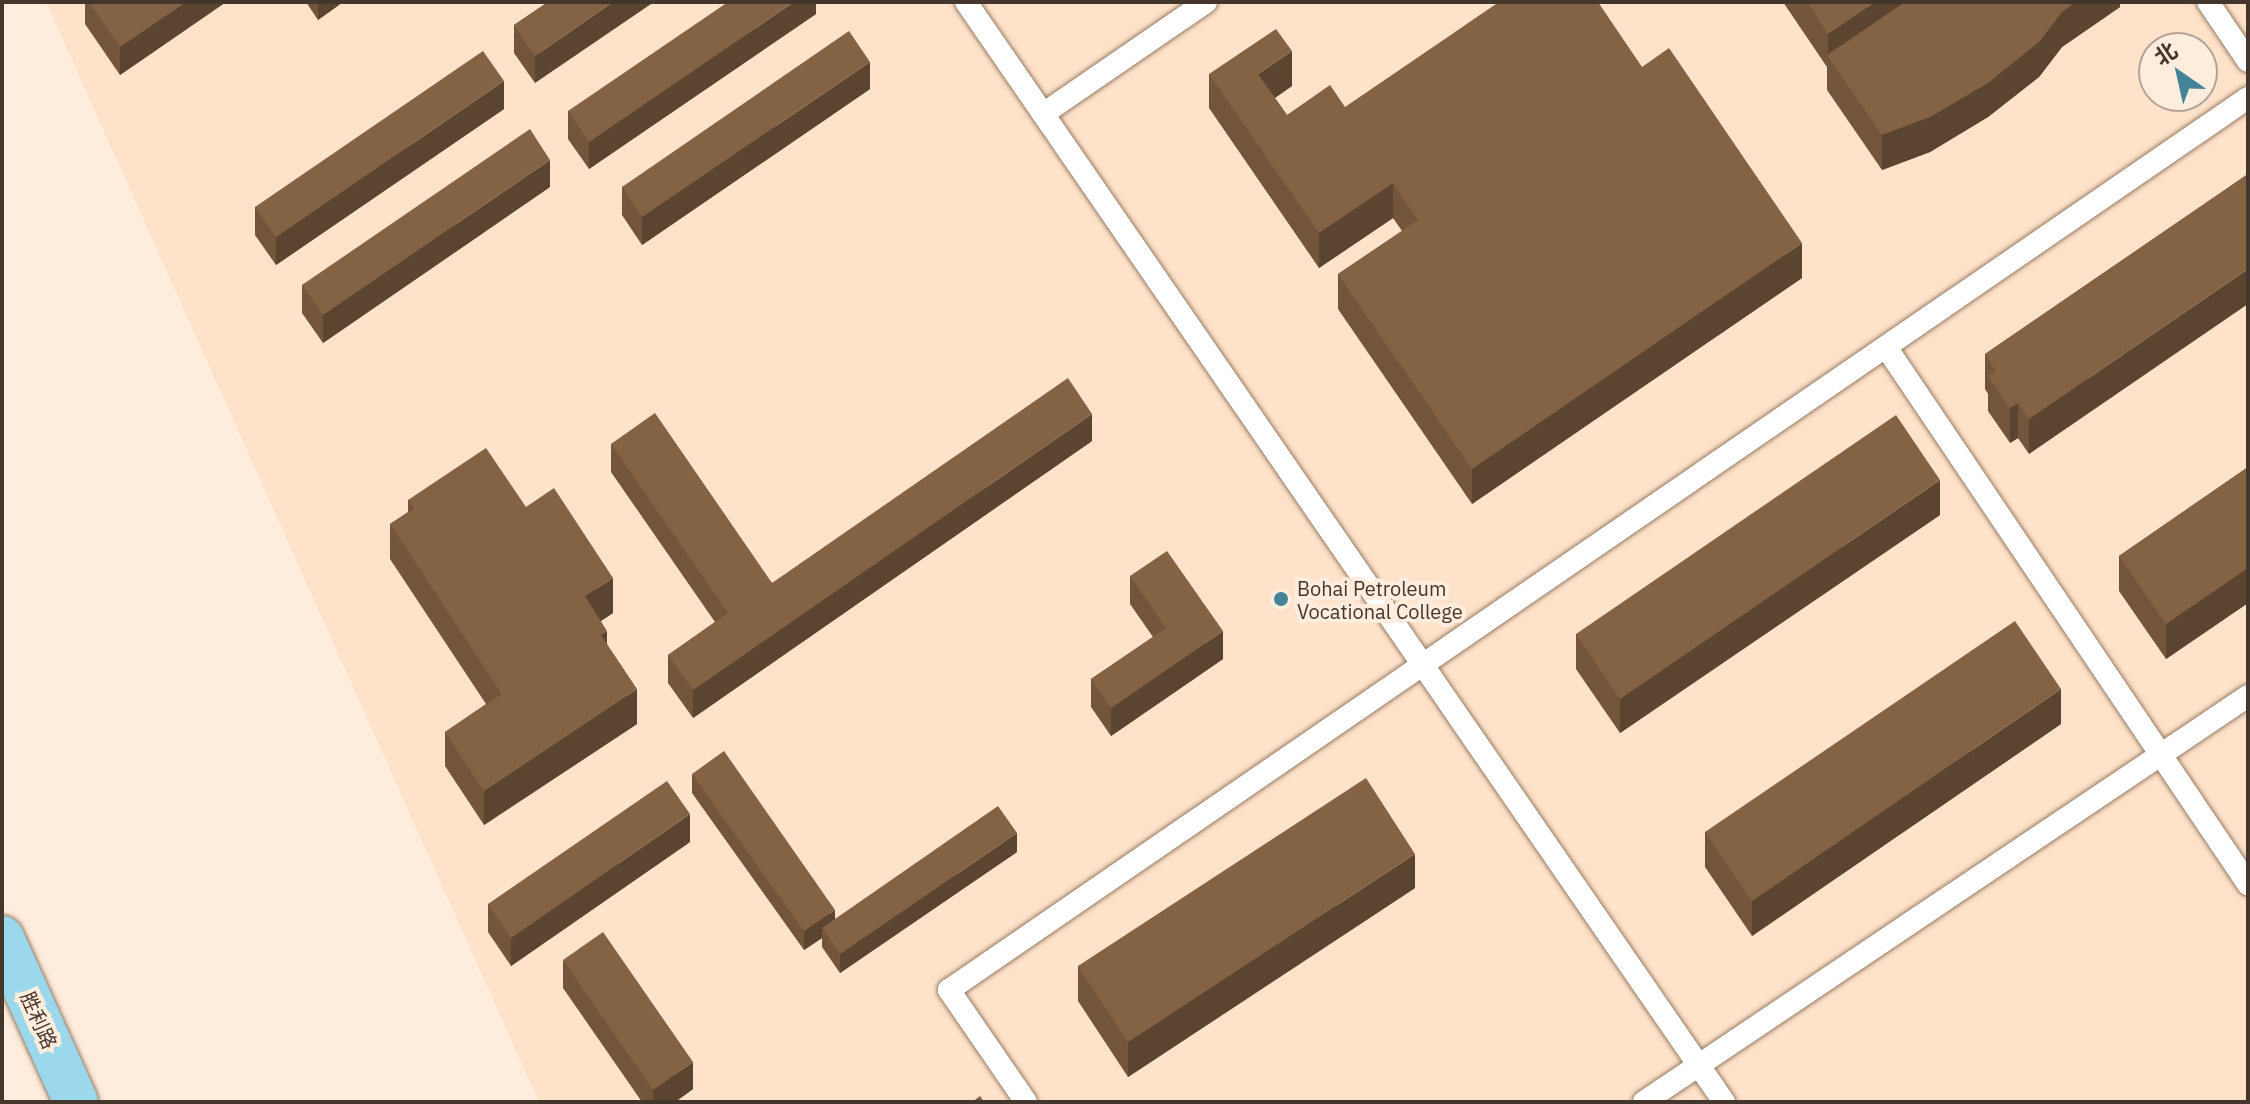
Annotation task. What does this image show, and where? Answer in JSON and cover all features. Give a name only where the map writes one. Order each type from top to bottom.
[{"type":"main road","name":"胜利路","points":[[2,938],[76,1102]]},
{"type":"lane","points":[[966,2],[1724,1102]]},
{"type":"lane","points":[[1043,114],[1206,2]]},
{"type":"lane","points":[[2208,2],[2248,61]]},
{"type":"lane","points":[[1026,1102],[949,990],[2248,98]]},
{"type":"lane","points":[[1886,347],[2248,884]]},
{"type":"lane","points":[[1644,1102],[2248,696]]},
{"type":"shaded area","name":"Bohai Petroleum Vocational College","points":[[46,2],[2248,2],[2248,1102],[539,1102]]},
{"type":"building","points":[[89,2],[186,2],[120,47]]},
{"type":"building","points":[[548,2],[613,2],[535,56],[514,25]]},
{"type":"building","points":[[728,2],[794,2],[589,142],[568,111]]},
{"type":"building","points":[[1499,2],[1598,2],[1642,67],[1669,48],[1802,243],[1472,469],[1338,274],[1418,220],[1393,183],[1319,233],[1209,74],[1276,29],[1292,51],[1258,74],[1287,115],[1330,85],[1345,107]]},
{"type":"building","points":[[1807,2],[1875,2],[1828,34]]},
{"type":"building","points":[[1905,2],[2076,2],[2062,12],[2039,42],[1988,83],[1930,117],[1882,135],[1827,55]]},
{"type":"building","points":[[849,31],[870,62],[642,217],[622,187]]},
{"type":"building","points":[[483,51],[504,81],[276,237],[255,207]]},
{"type":"building","points":[[530,129],[550,160],[323,315],[302,285]]},
{"type":"building","points":[[2248,174],[2248,269],[2029,419],[2018,403],[2010,408],[1988,376],[1996,371],[1985,354]]},
{"type":"building","points":[[1068,378],[1092,414],[693,690],[668,655],[728,613],[611,444],[655,413],[772,583]]},
{"type":"building","points":[[1896,415],[1940,480],[1620,699],[1576,634]]},
{"type":"building","points":[[486,448],[526,507],[554,488],[613,578],[585,596],[607,631],[601,635],[637,689],[484,791],[445,732],[502,694],[390,524],[414,509],[408,500]]},
{"type":"building","points":[[2248,467],[2248,568],[2166,624],[2119,556]]},
{"type":"building","points":[[1167,551],[1223,631],[1111,708],[1091,679],[1166,628],[1130,576]]},
{"type":"building","points":[[2015,621],[2061,689],[1752,901],[1705,832]]},
{"type":"building","points":[[724,751],[835,910],[804,931],[692,774]]},
{"type":"building","points":[[1366,778],[1415,854],[1128,1042],[1078,966]]},
{"type":"building","points":[[667,781],[690,814],[511,938],[488,904]]},
{"type":"building","points":[[998,806],[1017,833],[840,954],[822,928]]},
{"type":"building","points":[[603,932],[693,1062],[653,1090],[563,960]]},
{"type":"place","name":"Bohai Petroleum Vocational College","points":[[1281,599]]}]
